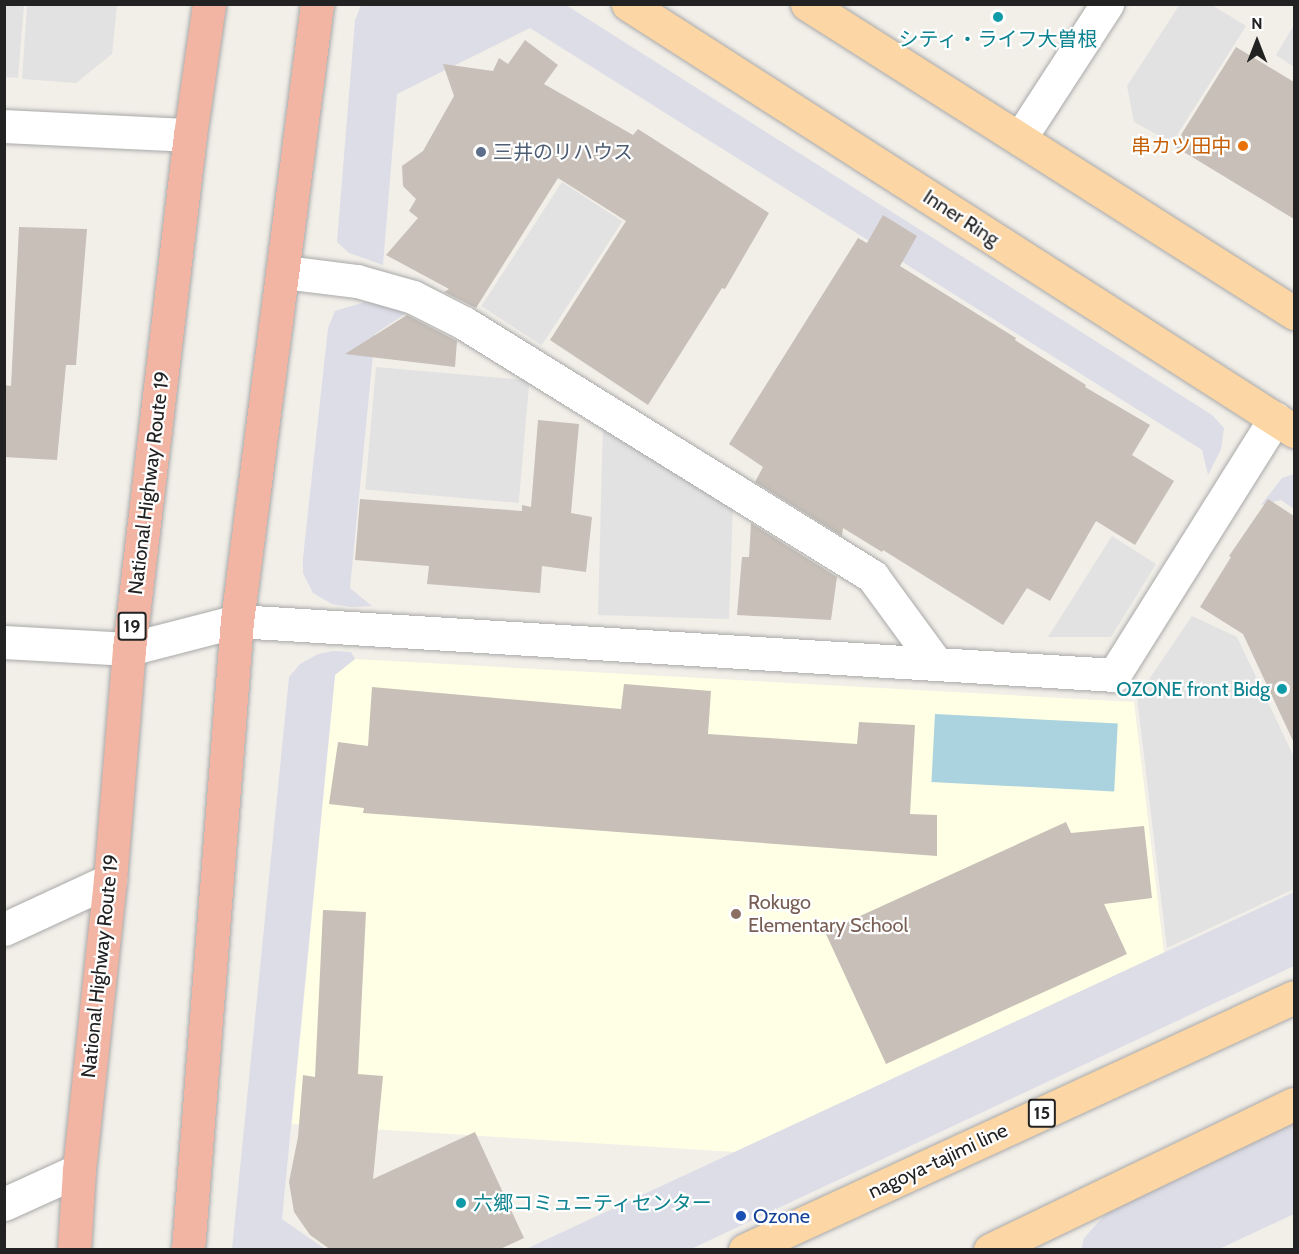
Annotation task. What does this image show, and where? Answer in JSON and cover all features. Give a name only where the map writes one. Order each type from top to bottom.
[{"type":"highway","name":"National Highway Route 19","points":[[74,1250],[79,1170],[110,880],[129,649],[190,135],[209,4]]},
{"type":"highway","points":[[188,1250],[237,621],[317,4]]},
{"type":"main road","name":"Inner Ring","points":[[628,4],[1285,425]]},
{"type":"main road","points":[[807,4],[1294,313]]},
{"type":"main road","name":"nagoya-tajimi line","points":[[745,1250],[1294,997]]},
{"type":"main road","points":[[990,1250],[1294,1104]]},
{"type":"street","points":[[1020,138],[1107,4]]},
{"type":"street","points":[[4,126],[190,135]]},
{"type":"street","points":[[284,272],[357,280],[412,297],[464,323],[873,577],[936,663]]},
{"type":"street","points":[[4,642],[129,649],[237,621],[1114,675],[1285,425]]},
{"type":"street","points":[[4,929],[110,880]]},
{"type":"street","points":[[4,1204],[79,1170]]},
{"type":"shaded area","points":[[5,4],[24,5],[18,78],[5,77]]},
{"type":"shaded area","points":[[1180,4],[1212,5],[1246,26],[1172,143],[1134,122],[1127,86]]},
{"type":"shaded area","points":[[27,5],[117,5],[112,54],[76,83],[22,79]]},
{"type":"shaded area","points":[[361,5],[566,5],[1212,415],[1224,428],[1221,449],[1208,475],[1202,450],[530,28],[397,94],[383,265],[349,253],[337,242],[355,20]]},
{"type":"shaded area","points":[[1294,25],[1294,67],[1276,55]]},
{"type":"shaded area","points":[[562,182],[622,221],[542,345],[481,306]]},
{"type":"shaded area","points":[[365,302],[384,302],[405,314],[375,334],[350,588],[372,606],[351,607],[332,604],[313,593],[303,573],[303,558],[328,328],[335,311]]},
{"type":"shaded area","points":[[376,367],[529,380],[519,503],[365,490]]},
{"type":"shaded area","points":[[603,424],[733,504],[729,619],[598,615]]},
{"type":"shaded area","points":[[1294,474],[1294,509],[1281,500],[1261,505],[1282,478]]},
{"type":"shaded area","points":[[1112,536],[1156,564],[1111,637],[1048,637]]},
{"type":"shaded area","points":[[1192,616],[1237,637],[1294,757],[1294,889],[1167,948],[1137,697]]},
{"type":"shaded area","points":[[333,651],[351,652],[355,659],[335,675],[282,1219],[325,1249],[232,1249],[289,677],[300,664],[318,654]]},
{"type":"shaded area","name":"Rokugo Elementary School","points":[[355,659],[1134,702],[1164,953],[735,1152],[292,1124],[335,675]]},
{"type":"shaded area","points":[[1294,892],[1294,966],[691,1249],[526,1249]]},
{"type":"shaded area","points":[[1294,1122],[1294,1214],[1219,1249],[1081,1250],[1084,1238],[1110,1209]]},
{"type":"water","points":[[935,714],[1118,724],[1114,791],[931,782]]},
{"type":"building","points":[[525,40],[558,65],[544,84],[633,135],[638,129],[769,213],[725,289],[722,288],[648,405],[550,340],[626,221],[558,178],[476,308],[444,292],[449,289],[386,255],[418,218],[409,211],[416,199],[403,186],[402,166],[423,151],[454,96],[443,64],[493,71],[499,58],[508,64]]},
{"type":"building","points":[[1236,47],[1294,82],[1294,219],[1174,146]]},
{"type":"building","points":[[883,215],[917,236],[900,266],[1016,338],[1015,340],[1086,385],[1085,387],[1150,425],[1132,455],[1174,481],[1135,545],[1096,521],[1050,601],[1027,588],[1003,625],[883,550],[882,552],[843,528],[842,536],[755,482],[763,467],[729,444],[858,238],[867,243]]},
{"type":"building","points":[[19,227],[87,229],[76,365],[66,365],[57,460],[4,457],[4,385],[11,386]]},
{"type":"building","points":[[407,315],[457,341],[455,367],[345,354]]},
{"type":"building","points":[[538,420],[579,424],[571,513],[592,517],[586,572],[542,566],[540,593],[427,584],[429,566],[355,560],[360,499],[522,511],[522,505],[531,507]]},
{"type":"building","name":"OZONE front Bidg","points":[[1268,499],[1294,516],[1294,743],[1243,634],[1200,607],[1231,557],[1229,556]]},
{"type":"building","points":[[751,523],[837,577],[831,620],[737,615],[742,557],[749,557]]},
{"type":"building","points":[[624,684],[711,691],[708,734],[857,744],[859,722],[915,725],[910,814],[937,815],[937,856],[363,813],[364,808],[329,804],[338,742],[368,746],[372,687],[621,709]]},
{"type":"building","points":[[1066,822],[1071,833],[1144,826],[1152,898],[1104,904],[1127,954],[886,1064],[825,932]]},
{"type":"building","points":[[323,910],[366,912],[358,1074],[383,1076],[373,1179],[475,1132],[524,1238],[498,1250],[331,1250],[310,1235],[294,1212],[289,1182],[298,1137],[303,1075],[315,1077]]},
{"type":"place","name":"シティ・ライフ大曽根","points":[[998,17]]},
{"type":"place","name":"串カツ田中","points":[[1243,146]]},
{"type":"place","name":"三井のリハウス","points":[[481,152]]},
{"type":"place","name":"OZONE front Bidg","points":[[1282,689]]},
{"type":"place","name":"Rokugo Elementary School","points":[[736,914]]},
{"type":"place","name":"六郷コミュニティセンター","points":[[461,1203]]},
{"type":"place","name":"Ozone","points":[[741,1216]]}]
